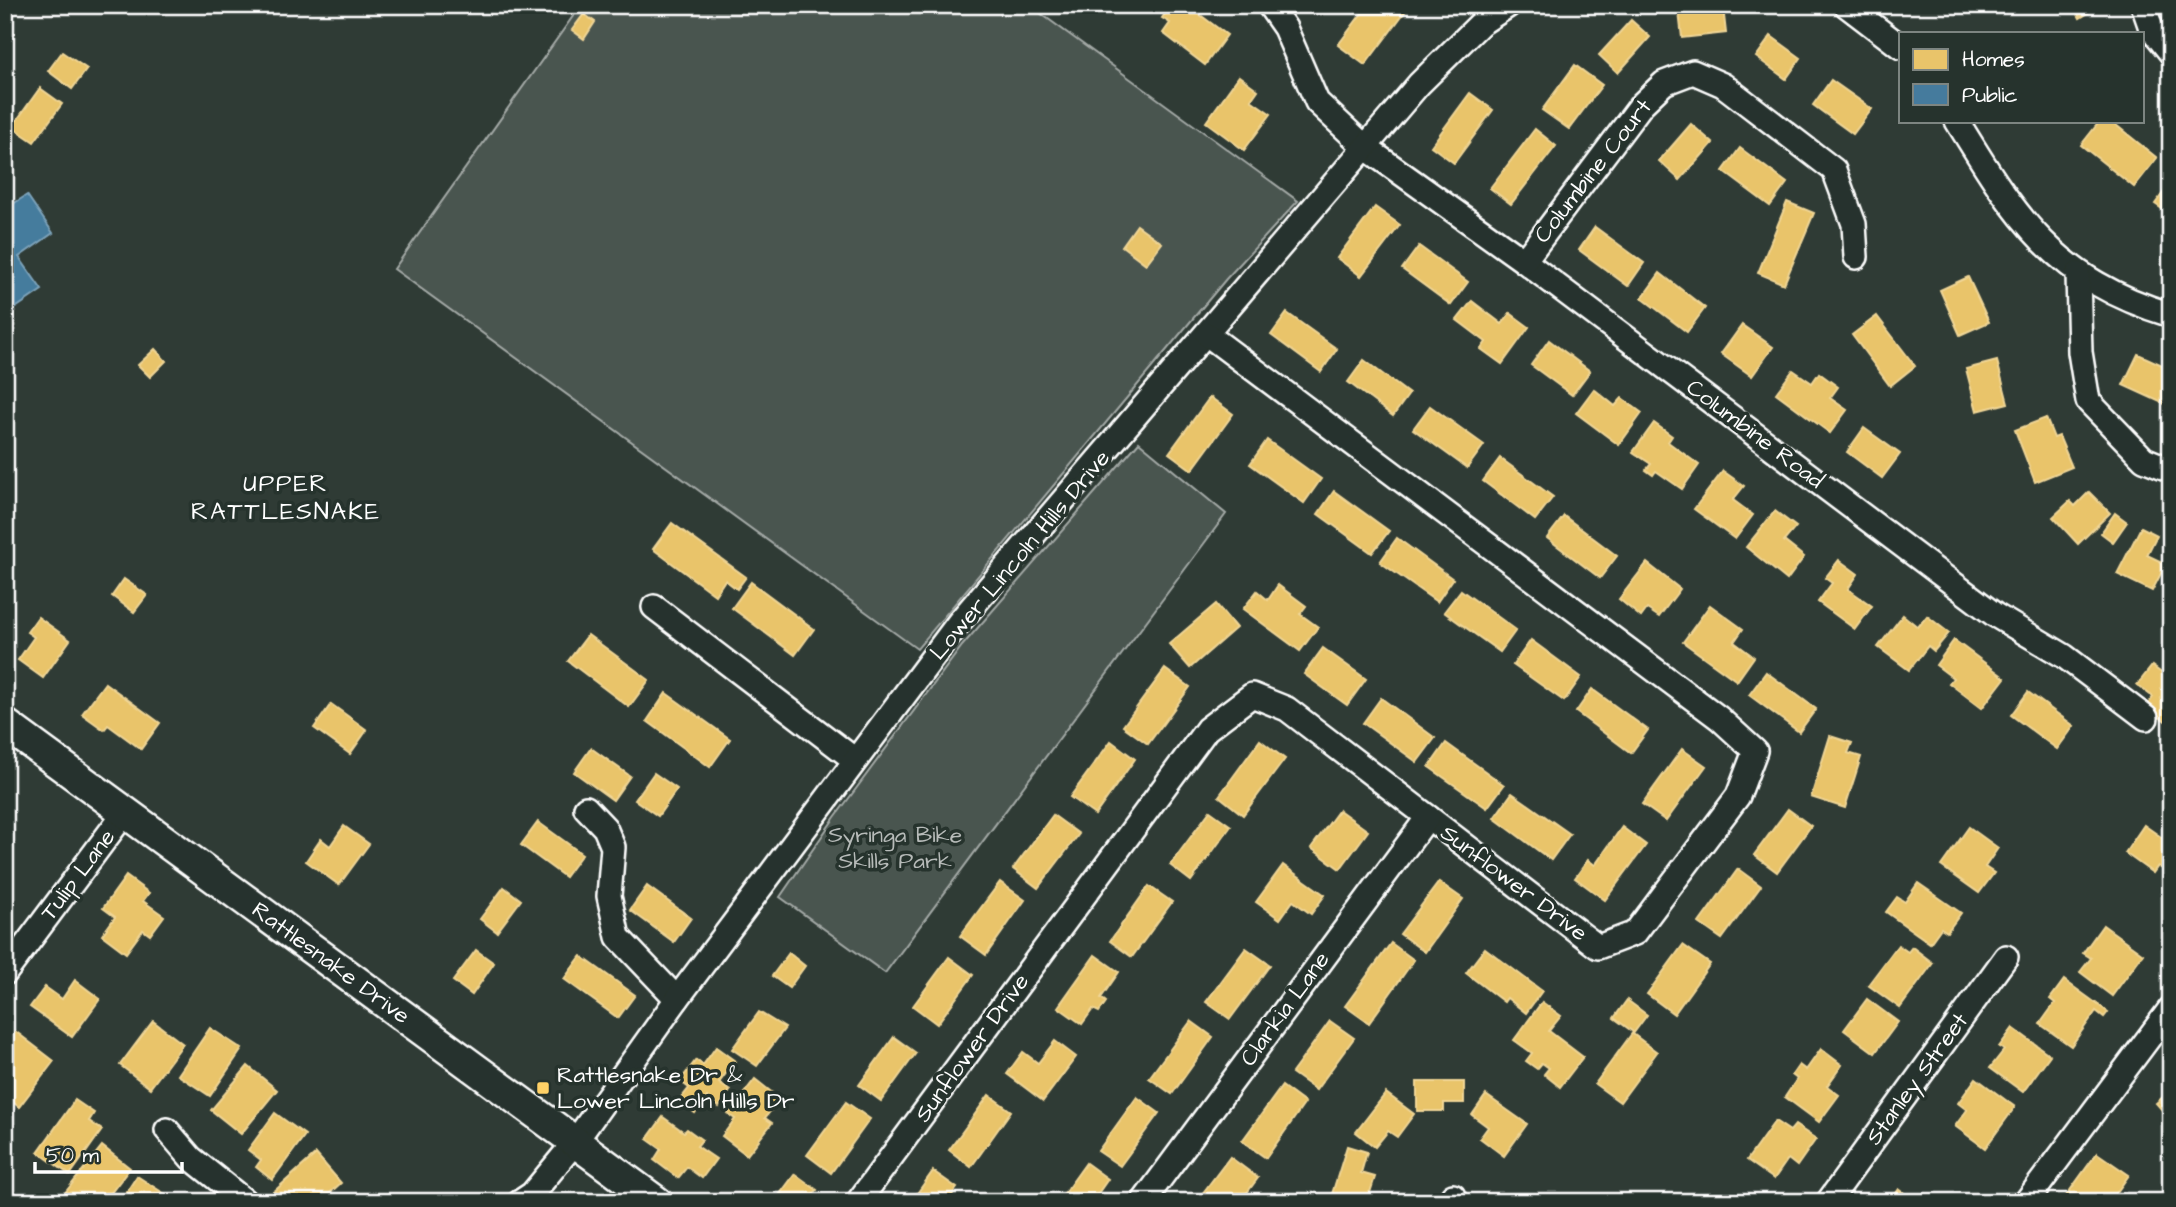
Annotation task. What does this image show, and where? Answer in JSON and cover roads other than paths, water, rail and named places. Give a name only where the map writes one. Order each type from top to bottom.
[{"type":"street","name":"Columbine Road","points":[[1269,5],[1285,28],[1301,71],[1317,102],[1366,148],[1524,261],[1995,615],[2064,656],[2146,718]]},
{"type":"street","name":"Lower Lincoln Hills Drive","points":[[520,1202],[532,1194],[575,1142],[677,999],[960,621],[1208,335],[1419,84],[1480,24],[1509,5]]},
{"type":"street","points":[[1846,5],[1899,45]]},
{"type":"street","points":[[2143,5],[2151,28],[2171,53]]},
{"type":"street","name":"Columbine Court","points":[[1524,261],[1642,104],[1664,83],[1693,72],[1723,85],[1834,170],[1854,224],[1856,257]]},
{"type":"street","points":[[1958,122],[2000,190],[2030,231],[2078,274],[2132,303],[2171,315]]},
{"type":"street","points":[[2078,274],[2080,352],[2088,401],[2144,459],[2171,470]]},
{"type":"street","name":"Sunflower Drive","points":[[858,1202],[1207,729],[1252,695],[1287,709],[1598,947],[1634,933],[1738,796],[1755,751],[1719,718],[1208,335]]},
{"type":"street","points":[[654,607],[855,760]]},
{"type":"street","name":"Rattlesnake Drive","points":[[5,724],[657,1202]]},
{"type":"street","points":[[586,808],[605,828],[612,847],[609,896],[618,937],[677,999]]},
{"type":"street","name":"Tulip Lane","points":[[5,972],[126,811]]},
{"type":"street","name":"Clarkia Lane","points":[[1143,1202],[1428,817]]},
{"type":"street","name":"Stanley Street","points":[[1828,1202],[2006,957]]},
{"type":"street","points":[[2025,1202],[2171,1008]]},
{"type":"street","points":[[167,1130],[191,1158],[246,1202]]},
{"type":"place","name":"Rattlesnake Dr & Lower Lincoln Hills Dr","points":[[543,1088]]},
{"type":"district","name":"UPPER RATTLESNAKE","points":[[286,498]]},
{"type":"park label","name":"Syringa Bike Skills Park","points":[[895,848]]}]
